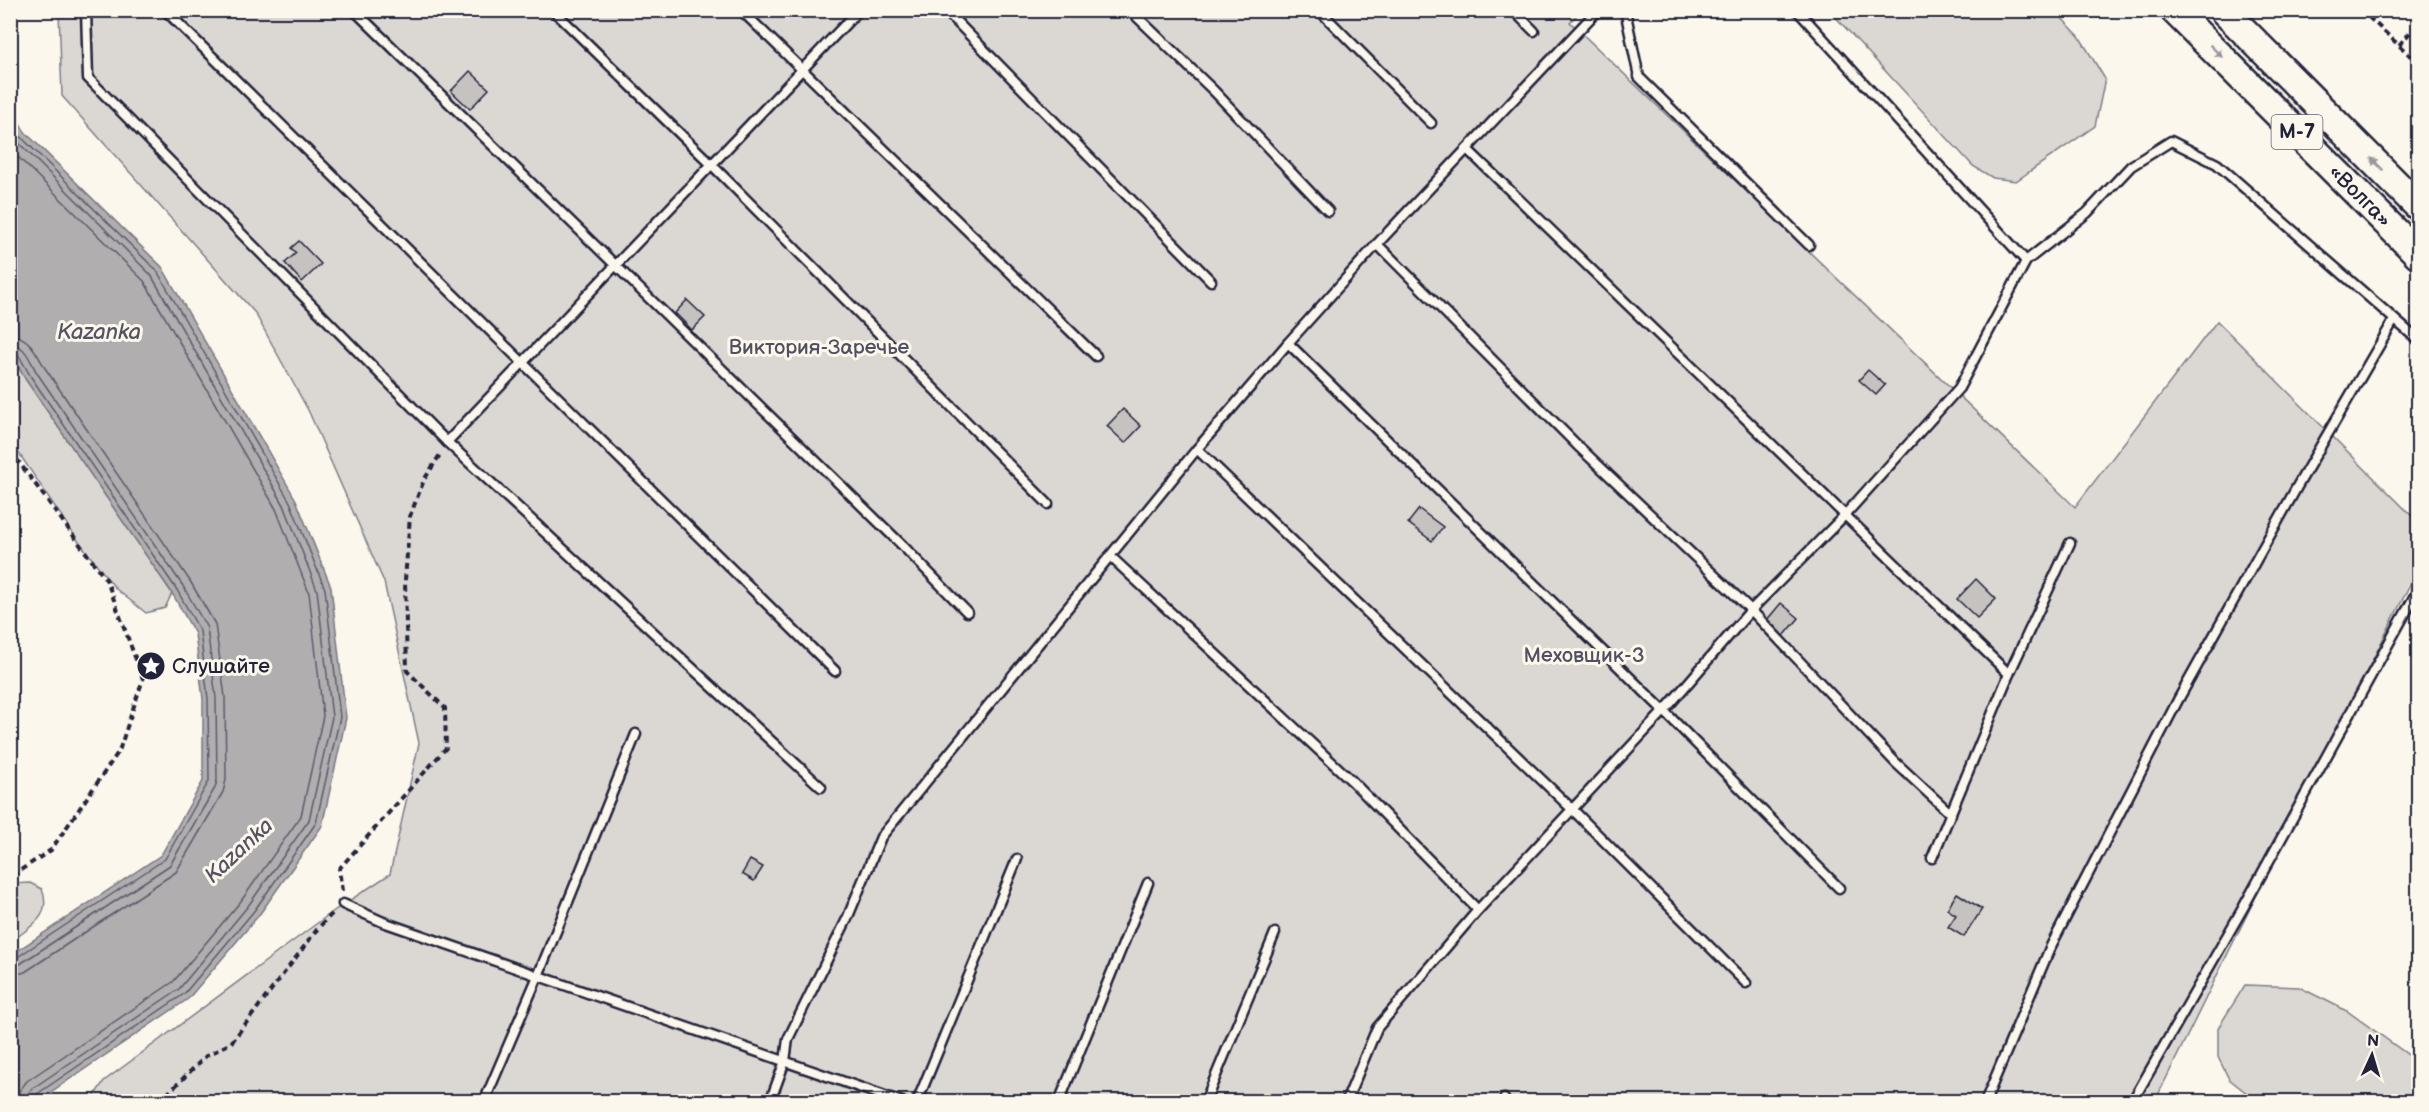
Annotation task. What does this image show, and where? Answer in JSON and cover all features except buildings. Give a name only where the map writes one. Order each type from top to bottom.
[{"type":"highway","name":"«Волга»","points":[[2174,10],[2418,254]]},
{"type":"highway","name":"«Волга»","points":[[2223,10],[2418,206]]},
{"type":"lane","points":[[86,10],[88,78],[447,442],[821,787]]},
{"type":"lane","points":[[165,10],[835,671]]},
{"type":"lane","points":[[354,10],[903,546],[967,612]]},
{"type":"lane","points":[[553,10],[712,165],[1048,504]]},
{"type":"lane","points":[[741,10],[1096,356]]},
{"type":"lane","points":[[447,442],[859,10]]},
{"type":"lane","points":[[945,10],[1211,281]]},
{"type":"lane","points":[[1130,10],[1214,91],[1328,211]]},
{"type":"lane","points":[[1319,10],[1431,123]]},
{"type":"lane","points":[[1512,10],[1534,31]]},
{"type":"lane","points":[[770,1101],[785,1061],[788,1038],[847,919],[881,837],[1197,449],[1288,343],[1377,244],[1598,10]]},
{"type":"lane","points":[[1625,10],[1639,78],[1809,245]]},
{"type":"lane","points":[[1797,10],[2026,261]]},
{"type":"lane","points":[[1346,1101],[1377,1028],[1478,910],[1664,711],[1751,610],[1844,516],[1959,388],[2026,261],[2087,213],[2131,166],[2170,141],[2217,164],[2418,340]]},
{"type":"lane","points":[[1467,149],[2009,674]]},
{"type":"lane","points":[[1377,244],[1577,445],[1751,610],[1895,762],[1951,814]]},
{"type":"lane","points":[[1985,1101],[2050,948],[2178,700],[2298,484],[2394,320]]},
{"type":"lane","points":[[1288,343],[1664,711],[1839,888]]},
{"type":"lane","points":[[1197,449],[1573,810],[1746,984]]},
{"type":"lane","points":[[1932,858],[2009,674],[2070,543]]},
{"type":"lane","points":[[1110,555],[1352,781],[1478,910]]},
{"type":"lane","points":[[2132,1101],[2244,908],[2418,591]]},
{"type":"lane","points":[[484,1101],[538,976],[636,734]]},
{"type":"lane","points":[[917,1101],[1017,859]]},
{"type":"lane","points":[[1059,1101],[1148,883]]},
{"type":"lane","points":[[343,904],[383,922],[902,1101]]},
{"type":"lane","points":[[1205,1101],[1275,933]]},
{"type":"path","points":[[2361,10],[2418,63]]},
{"type":"path","points":[[2398,45],[2418,24]]},
{"type":"path","points":[[159,1101],[206,1056],[231,1043],[319,927],[343,904],[339,869],[446,748],[445,708],[407,672],[405,580],[410,516],[424,480],[447,442]]},
{"type":"path","points":[[10,450],[107,581],[143,679],[119,752],[51,850],[10,877]]},
{"type":"green space","name":"Меховщик-3","points":[[59,11],[1581,11],[1570,22],[2075,507],[2217,321],[2418,522],[2418,568],[2155,1101],[91,1101],[104,1081],[335,910],[390,874],[419,743],[384,582],[309,412],[255,313],[62,96]]},
{"type":"green space","points":[[1830,11],[2055,11],[2079,36],[2105,79],[2095,126],[2016,181],[1993,178],[1973,166]]},
{"type":"green space","points":[[10,353],[26,380],[172,593],[165,608],[146,613],[116,589],[79,542],[18,452],[11,437]]},
{"type":"green space","points":[[11,585],[16,603],[16,635],[11,664]]},
{"type":"green space","points":[[30,883],[42,889],[45,899],[42,914],[32,926],[11,942],[11,884]]},
{"type":"green space","points":[[2245,985],[2299,987],[2347,1011],[2418,1062],[2418,1101],[2257,1101],[2229,1079],[2218,1057],[2218,1028]]},
{"type":"water","name":"Kazanka","points":[[11,109],[25,132],[162,267],[296,500],[331,587],[346,718],[322,826],[259,915],[188,999],[36,1102],[11,1101],[11,955],[161,855],[203,781],[203,699],[195,634],[172,593],[26,380],[11,353]]},
{"type":"place","name":"Слушайте","points":[[151,666]]},
{"type":"park label","name":"Виктория-Заречье","points":[[819,347]]}]
